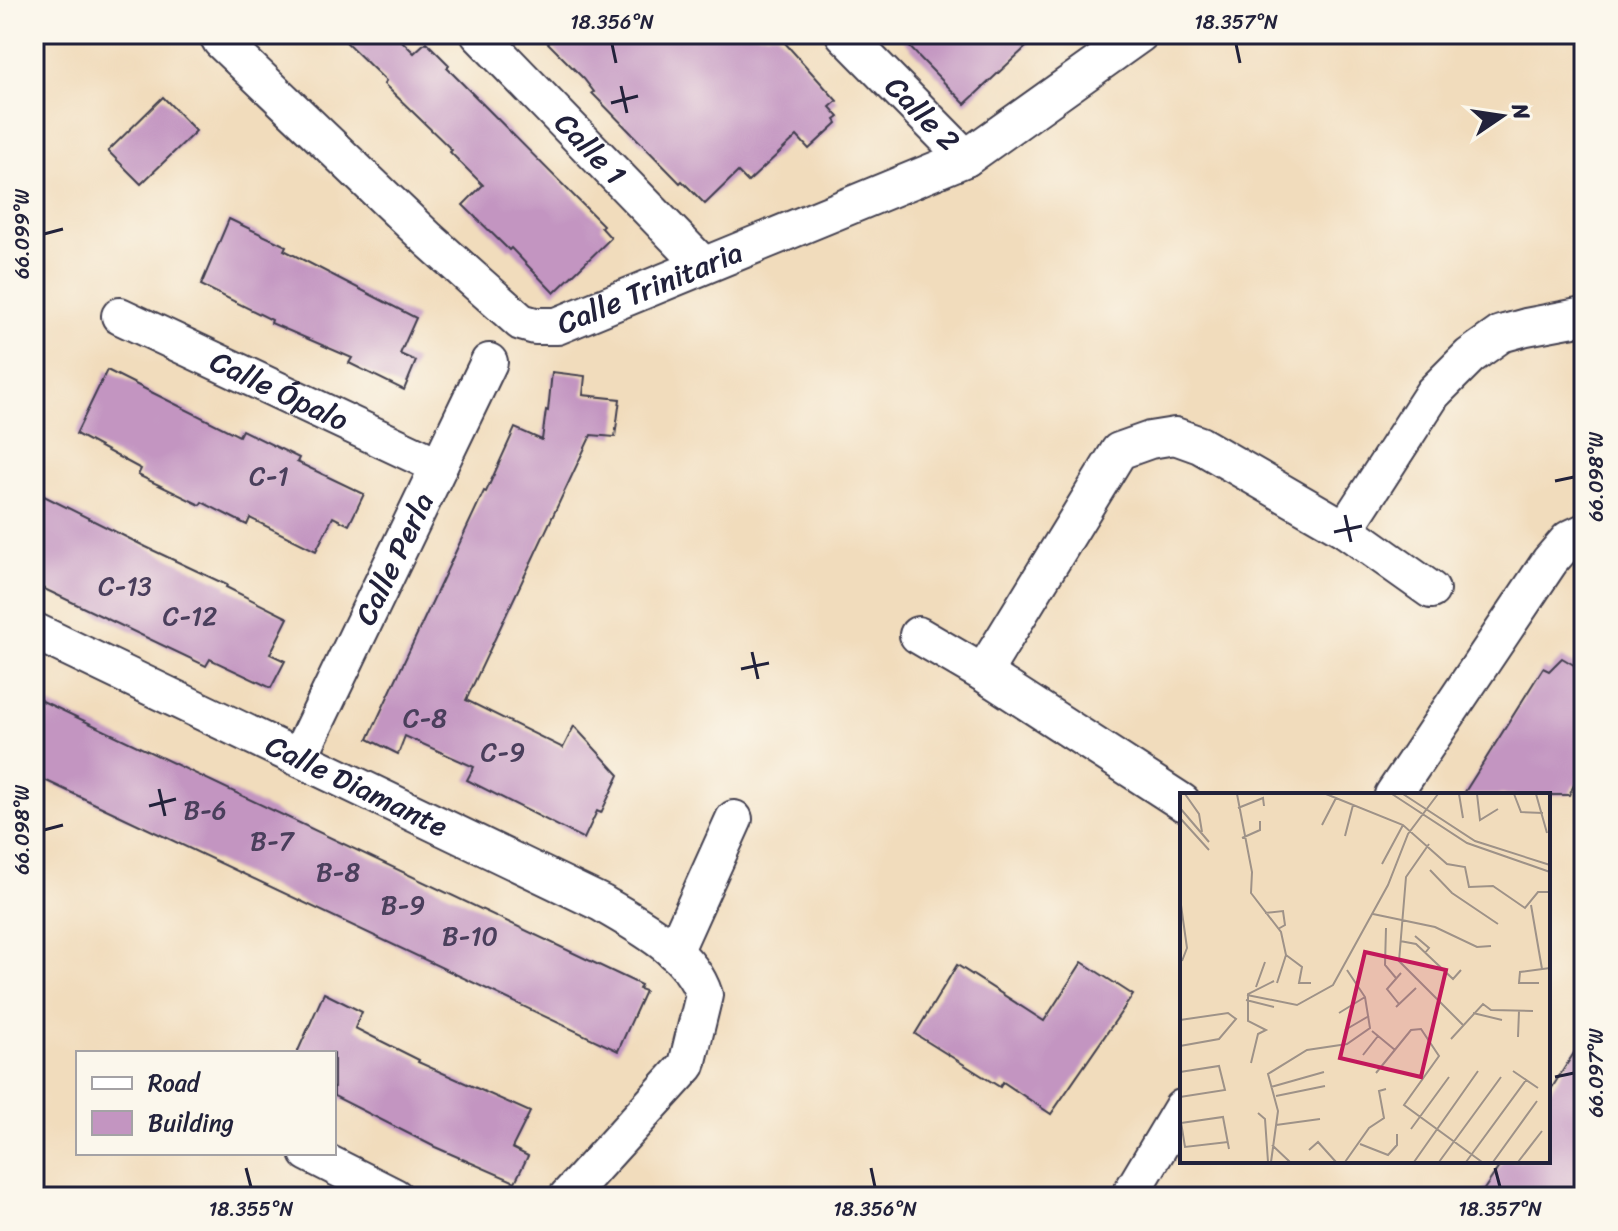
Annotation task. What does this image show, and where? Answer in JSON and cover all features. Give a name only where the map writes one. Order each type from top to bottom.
[{"type":"street","name":"Calle Trinitaria","points":[[217,34],[428,239],[521,322],[535,326],[557,326],[966,158],[1140,34]]},
{"type":"street","name":"Calle 1","points":[[479,34],[703,265]]},
{"type":"street","name":"Calle 2","points":[[844,34],[966,158]]},
{"type":"street","name":"Calle Ópalo","points":[[120,316],[439,466]]},
{"type":"street","points":[[1345,529],[1433,393],[1470,356],[1501,334],[1584,316]]},
{"type":"street","name":"Calle Perla","points":[[299,757],[489,362]]},
{"type":"street","points":[[983,673],[1119,451],[1150,440],[1175,436],[1200,445],[1345,529],[1431,590]]},
{"type":"street","points":[[1394,793],[1550,561],[1569,539],[1584,532]]},
{"type":"street","name":"Calle Diamante","points":[[34,631],[601,903],[638,925],[682,961]]},
{"type":"street","points":[[918,635],[983,673],[1180,801]]},
{"type":"street","points":[[567,1197],[687,1065],[704,995],[682,961],[734,819]]},
{"type":"street","points":[[1129,1197],[1180,1111]]},
{"type":"street","points":[[312,1155],[395,1197]]},
{"type":"building","points":[[338,34],[395,34],[414,53],[426,42],[449,65],[447,68],[603,225],[601,227],[611,238],[554,293],[511,248],[509,250],[463,205],[483,185]]},
{"type":"building","points":[[539,34],[777,34],[837,101],[830,107],[839,117],[835,120],[837,123],[809,149],[797,136],[748,182],[738,172],[705,204],[682,181],[680,183],[592,93],[584,79]]},
{"type":"building","points":[[897,34],[1040,34],[965,104]]},
{"type":"building","points":[[163,97],[196,131],[141,184],[108,151]]},
{"type":"building","points":[[229,219],[286,246],[284,250],[416,318],[400,354],[416,361],[404,390],[349,363],[352,358],[271,323],[272,320],[201,285]]},
{"type":"building","points":[[107,370],[239,436],[242,430],[299,458],[297,462],[364,494],[349,525],[333,517],[316,551],[250,518],[247,525],[138,475],[141,469],[76,434]]},
{"type":"building","points":[[552,372],[585,376],[583,395],[620,399],[615,437],[591,435],[466,700],[563,748],[574,726],[619,775],[601,813],[597,811],[584,839],[467,780],[474,767],[405,736],[398,754],[368,739],[515,428],[542,440]]},
{"type":"building","points":[[34,491],[288,618],[270,654],[285,661],[271,688],[210,659],[206,666],[34,584]]},
{"type":"building","points":[[1562,658],[1584,671],[1584,792],[1574,785],[1569,795],[1464,793],[1543,668],[1549,671]]},
{"type":"building","points":[[34,697],[641,985],[639,989],[645,991],[618,1051],[34,775]]},
{"type":"building","points":[[1082,962],[1133,995],[1051,1114],[1003,1082],[1000,1087],[915,1034],[957,965],[1044,1021]]},
{"type":"building","points":[[324,993],[362,1012],[355,1028],[418,1062],[530,1112],[512,1148],[528,1156],[515,1182],[435,1147],[336,1097],[336,1051],[298,1051]]},
{"type":"building","points":[[1584,1037],[1584,1197],[1479,1197],[1502,1163],[1550,1163],[1550,1091]]}]
